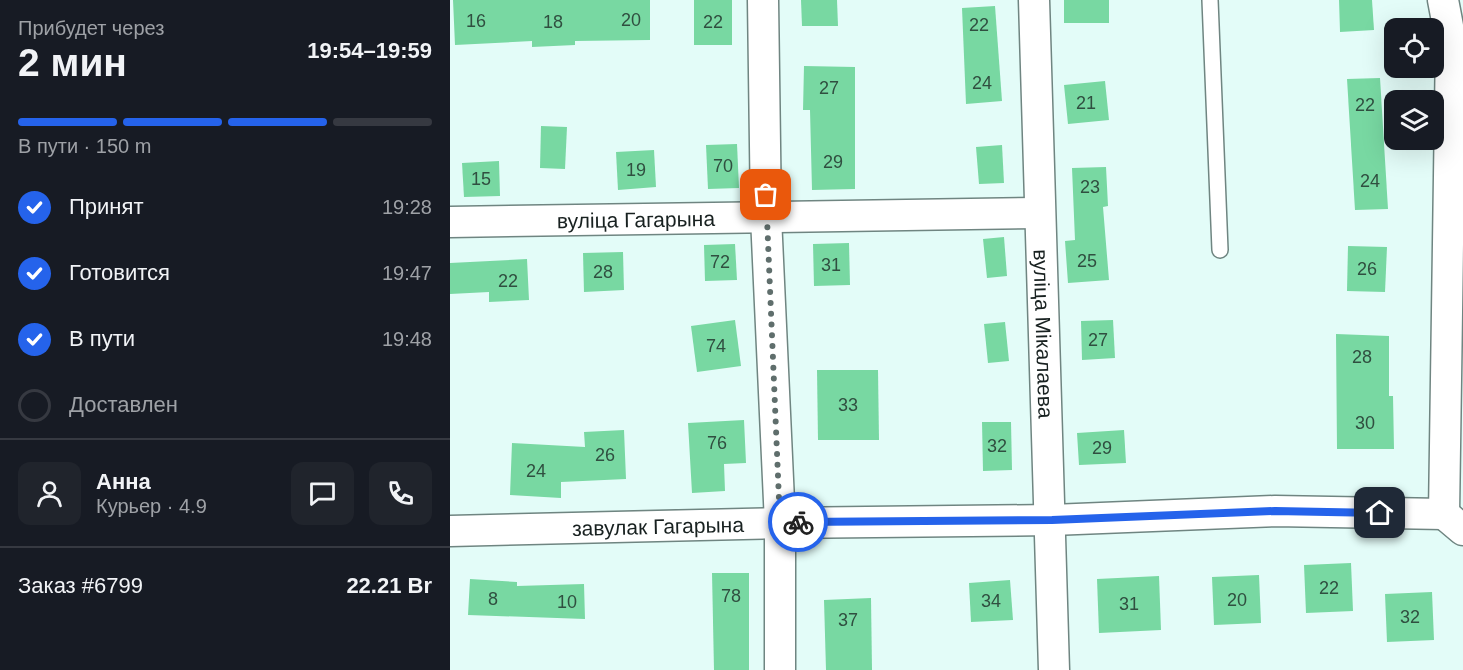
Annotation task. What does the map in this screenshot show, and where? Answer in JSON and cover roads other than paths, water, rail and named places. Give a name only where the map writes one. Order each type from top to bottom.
[{"type":"street","points":[[764,0],[766,217],[780,523],[780,670]]},
{"type":"street","name":"вуліца Мікалаева","points":[[1034,0],[1039,213],[1052,520],[1054,670]]},
{"type":"street","points":[[1443,0],[1451,42],[1453,522]]},
{"type":"street","name":"вуліца Гагарына","points":[[450,222],[1039,213]]},
{"type":"street","name":"завулак Гагарына","points":[[450,531],[780,523],[1052,520],[1275,511],[1453,522]]},
{"type":"lane","points":[[1210,0],[1220,250]]}]
